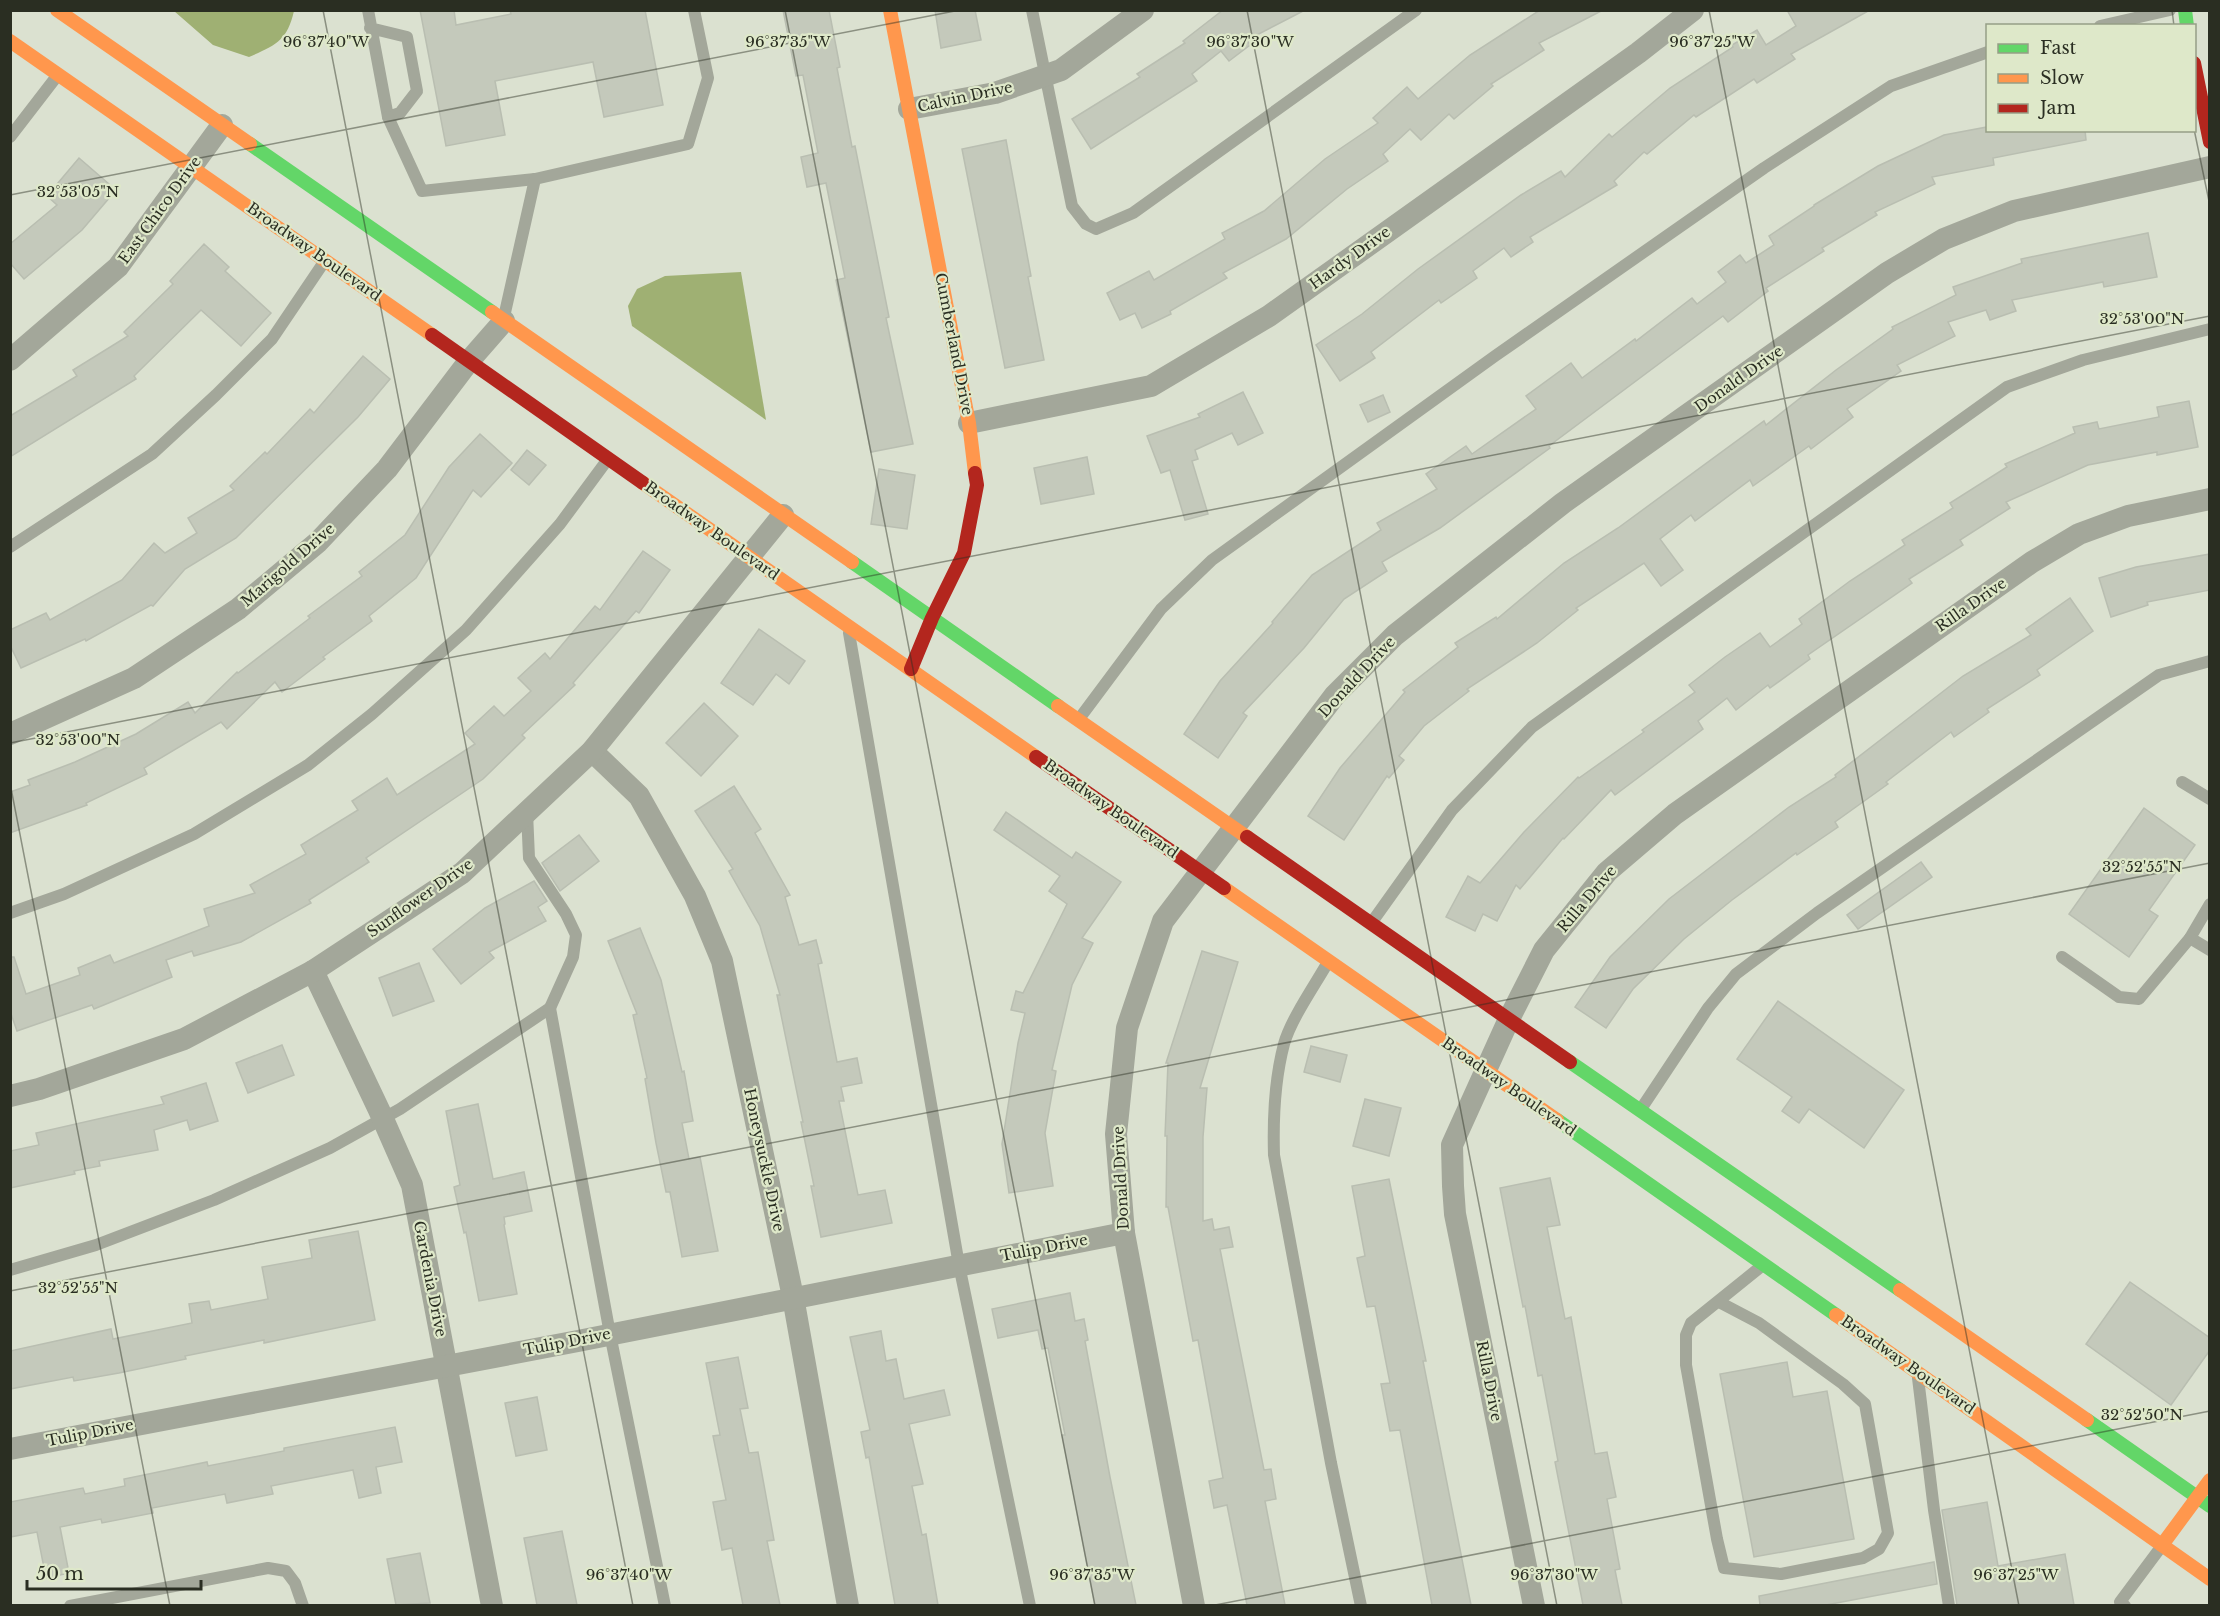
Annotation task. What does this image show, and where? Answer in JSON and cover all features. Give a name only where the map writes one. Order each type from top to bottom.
[{"type":"main road","points":[[57,10],[2210,1506]]},
{"type":"main road","name":"Cumberland Drive","points":[[890,10],[969,423],[977,485],[964,554],[932,618],[911,669]]},
{"type":"main road","name":"Broadway Boulevard","points":[[10,41],[1764,1264],[2210,1579]]},
{"type":"main road","points":[[2196,73],[2210,142]]},
{"type":"main road","points":[[2162,1545],[2210,1480]]},
{"type":"street","name":"Calvin Drive","points":[[909,109],[995,93],[1061,70],[1143,10]]},
{"type":"street","name":"Hardy Drive","points":[[969,423],[1151,386],[1269,316],[1638,53],[1693,10]]},
{"type":"street","name":"East Chico Drive","points":[[10,360],[118,267],[222,125]]},
{"type":"street","name":"Donald Drive","points":[[1194,1605],[1124,1233],[1116,1134],[1127,1028],[1163,921],[1335,695],[1395,635],[1563,503],[1887,273],[1944,239],[2013,211],[2210,167]]},
{"type":"street","name":"Marigold Drive","points":[[10,734],[134,678],[238,609],[318,542],[387,470],[469,361],[504,321]]},
{"type":"street","name":"Rilla Drive","points":[[1534,1605],[1455,1214],[1452,1145],[1509,1019],[1544,950],[1606,872],[1675,814],[2032,562],[2079,534],[2128,516],[2210,499]]},
{"type":"street","name":"Sunflower Drive","points":[[10,1096],[39,1089],[184,1040],[313,971],[462,873],[592,751],[783,515]]},
{"type":"street","name":"Honeysuckle Drive","points":[[592,751],[639,796],[695,896],[722,961],[793,1297],[848,1605]]},
{"type":"street","name":"Gardenia Drive","points":[[313,971],[412,1185],[492,1605]]},
{"type":"street","name":"Tulip Drive","points":[[10,1449],[1124,1233]]},
{"type":"lane","points":[[368,10],[388,117],[422,191],[535,179],[688,144],[708,78],[694,10]]},
{"type":"lane","points":[[1032,10],[1072,206],[1086,224],[1096,229],[1133,213],[1416,10]]},
{"type":"lane","points":[[2109,24],[2170,10]]},
{"type":"lane","points":[[370,28],[406,37],[411,59],[417,90],[400,113],[388,117]]},
{"type":"lane","points":[[1079,720],[1161,609],[1212,560],[1495,356],[1764,168],[1891,86],[1986,53]]},
{"type":"lane","points":[[10,137],[59,74]]},
{"type":"lane","points":[[504,321],[535,179]]},
{"type":"lane","points":[[10,547],[76,505],[160,446],[272,339],[325,260]]},
{"type":"lane","points":[[1371,923],[1452,810],[1532,727],[2007,387],[2083,360],[2210,329]]},
{"type":"lane","points":[[10,913],[64,894],[194,834],[308,765],[372,714],[465,630],[560,524],[609,458]]},
{"type":"lane","points":[[848,625],[959,1265],[1030,1605]]},
{"type":"lane","points":[[1640,1110],[1708,1008],[1736,974],[1817,913],[2159,675],[2210,662]]},
{"type":"lane","points":[[2182,782],[2210,799]]},
{"type":"lane","points":[[10,1270],[96,1245],[214,1200],[330,1148],[383,1119],[550,1008],[573,957],[576,935],[566,914],[529,858],[527,812]]},
{"type":"lane","points":[[2062,957],[2119,997],[2139,999],[2190,938],[2210,904]]},
{"type":"lane","points":[[2190,938],[2210,950]]},
{"type":"lane","points":[[1329,961],[1301,1008],[1284,1043],[1273,1117],[1274,1155],[1331,1464],[1361,1605]]},
{"type":"lane","points":[[550,1008],[610,1334],[665,1605]]},
{"type":"lane","points":[[1719,1302],[1759,1323],[1843,1384],[1865,1404],[1888,1533],[1879,1549],[1863,1558],[1781,1574],[1725,1568],[1717,1539],[1686,1365],[1686,1335],[1691,1323],[1764,1264]]},
{"type":"lane","points":[[1917,1371],[1934,1510],[1949,1605]]},
{"type":"lane","points":[[2125,1605],[2120,1602],[2162,1545]]},
{"type":"lane","points":[[70,1605],[268,1568],[286,1571],[295,1583],[303,1605]]},
{"type":"shaded area","points":[[174,11],[294,11],[284,36],[273,45],[249,57],[213,45]]},
{"type":"shaded area","points":[[741,272],[766,420],[632,326],[628,306],[637,289],[665,276]]},
{"type":"building","points":[[420,10],[454,10],[456,25],[511,14],[510,10],[645,10],[663,105],[604,117],[593,62],[495,81],[505,135],[446,146]]},
{"type":"building","points":[[783,10],[829,10],[852,147],[855,146],[889,317],[886,318],[913,444],[871,452],[836,280],[845,278],[826,183],[807,187],[801,157],[818,153],[803,75],[796,76]]},
{"type":"building","points":[[935,10],[975,10],[981,40],[941,48]]},
{"type":"building","points":[[1223,10],[1305,10],[1247,40],[1250,45],[1229,61],[1221,51],[1192,74],[1197,81],[1091,149],[1072,119],[1140,77],[1137,74],[1185,43],[1183,41]]},
{"type":"building","points":[[1540,10],[1603,10],[1539,43],[1544,50],[1491,84],[1493,86],[1454,119],[1449,114],[1421,140],[1410,129],[1383,154],[1388,161],[1347,189],[1286,239],[1223,273],[1227,278],[1170,311],[1171,314],[1142,328],[1135,313],[1120,320],[1107,293],[1149,271],[1154,280],[1225,239],[1222,233],[1264,211],[1325,159],[1378,123],[1373,118],[1407,87],[1418,99],[1470,55]]},
{"type":"building","points":[[1787,10],[1870,10],[1791,54],[1795,59],[1757,83],[1754,79],[1696,117],[1694,115],[1647,154],[1644,152],[1614,181],[1617,185],[1530,237],[1533,242],[1511,257],[1504,248],[1473,271],[1477,278],[1441,303],[1439,300],[1371,352],[1375,358],[1340,381],[1316,345],[1362,314],[1418,269],[1521,195],[1561,171],[1565,177],[1609,134],[1612,137],[1670,88],[1733,47],[1732,45],[1757,30],[1766,45],[1796,26]]},
{"type":"building","points":[[1986,127],[1986,132],[2085,132],[2086,140],[1993,158],[1994,165],[1932,177],[1935,184],[1875,212],[1877,215],[1822,248],[1824,251],[1766,288],[1768,291],[1728,322],[1723,316],[1549,446],[1550,448],[1440,528],[1382,562],[1387,571],[1344,599],[1304,648],[1243,713],[1247,716],[1218,758],[1184,734],[1220,681],[1273,623],[1312,575],[1381,530],[1377,523],[1437,489],[1426,474],[1466,446],[1472,454],[1536,409],[1526,396],[1571,363],[1582,378],[1635,339],[1636,341],[1692,298],[1697,304],[1726,282],[1718,272],[1740,255],[1746,263],[1774,245],[1769,236],[1814,205],[1878,166],[1944,135]]},
{"type":"building","points":[[1006,140],[1044,360],[1005,368],[962,149]]},
{"type":"building","points":[[79,158],[116,190],[82,230],[24,279],[10,263],[10,244],[57,205],[47,196]]},
{"type":"building","points":[[2148,233],[2157,277],[2104,287],[2103,282],[2012,300],[2016,311],[1990,320],[1986,310],[1948,322],[1955,336],[1897,365],[1901,371],[1847,409],[1853,417],[1811,449],[1809,446],[1753,486],[1750,480],[1695,521],[1691,515],[1660,539],[1683,570],[1661,586],[1644,563],[1576,608],[1578,610],[1537,643],[1467,689],[1469,691],[1424,726],[1399,756],[1404,760],[1389,778],[1387,776],[1344,840],[1308,816],[1340,768],[1405,692],[1403,690],[1458,647],[1455,643],[1496,617],[1497,619],[1564,563],[1618,528],[1764,421],[1766,425],[1893,329],[1892,327],[1956,295],[1953,287],[2022,263],[2021,259]]},
{"type":"building","points":[[204,244],[229,267],[225,271],[271,313],[241,346],[201,310],[134,376],[136,379],[10,457],[10,416],[77,376],[73,370],[128,336],[124,332],[173,284],[170,281]]},
{"type":"building","points":[[363,356],[390,379],[358,417],[236,538],[185,569],[153,606],[151,605],[86,641],[85,639],[21,668],[10,645],[10,630],[46,613],[50,620],[122,580],[154,543],[165,553],[197,533],[188,518],[234,490],[230,486],[265,452],[267,454],[310,409],[314,413]]},
{"type":"building","points":[[1243,392],[1263,433],[1238,445],[1232,433],[1195,450],[1198,459],[1192,461],[1208,514],[1185,520],[1170,470],[1161,473],[1147,436],[1200,417],[1198,414]]},
{"type":"building","points":[[1383,395],[1390,412],[1368,422],[1360,405]]},
{"type":"building","points":[[2189,401],[2198,447],[2088,465],[2006,502],[2010,508],[1960,540],[1963,545],[1909,579],[1912,583],[1808,655],[1810,659],[1770,688],[1768,685],[1736,710],[1727,698],[1698,721],[1703,729],[1615,795],[1611,790],[1563,838],[1520,889],[1516,885],[1497,921],[1483,914],[1475,931],[1446,917],[1468,876],[1480,883],[1524,832],[1578,777],[1644,732],[1642,730],[1695,692],[1689,685],[1725,657],[1760,633],[1770,647],[1802,624],[1799,619],[1850,581],[1905,545],[1902,540],[1953,508],[1950,503],[2007,467],[2005,464],[2075,433],[2073,427],[2097,422],[2099,429],[2159,417],[2157,407]]},
{"type":"building","points":[[480,434],[512,463],[481,497],[473,490],[416,578],[369,616],[372,621],[323,657],[325,659],[282,692],[275,682],[227,729],[221,722],[144,768],[147,774],[86,803],[87,805],[10,833],[10,792],[30,785],[28,780],[75,762],[136,734],[188,702],[195,713],[237,672],[362,576],[359,572],[405,535],[449,467]]},
{"type":"building","points":[[527,450],[546,465],[529,485],[511,470]]},
{"type":"building","points":[[1087,457],[1094,494],[1041,504],[1034,468]]},
{"type":"building","points":[[879,469],[915,475],[907,529],[871,524]]},
{"type":"building","points":[[643,551],[670,570],[639,613],[636,611],[573,683],[575,685],[522,735],[525,738],[483,779],[366,858],[369,862],[309,900],[311,903],[241,942],[194,956],[192,951],[166,960],[172,977],[94,1009],[92,1005],[17,1031],[10,1011],[10,957],[14,957],[26,994],[80,975],[78,968],[110,955],[114,963],[209,926],[204,909],[255,893],[250,885],[306,854],[301,845],[358,810],[352,801],[387,778],[397,795],[475,744],[465,733],[494,706],[504,716],[531,691],[518,678],[545,653],[550,659],[595,606],[600,610]]},
{"type":"building","points":[[2210,554],[2210,590],[2147,602],[2148,605],[2111,617],[2099,578],[2136,567]]},
{"type":"building","points":[[2070,598],[2093,631],[2037,670],[2040,675],[1987,709],[1989,712],[1954,737],[1951,732],[1886,782],[1888,784],[1835,822],[1838,827],[1797,855],[1796,853],[1684,939],[1633,989],[1606,1028],[1575,1007],[1610,957],[1669,899],[1789,807],[1836,777],[1835,775],[1963,676],[2031,635],[2026,629]]},
{"type":"building","points":[[759,629],[805,661],[789,684],[776,674],[753,705],[721,683]]},
{"type":"building","points":[[704,703],[738,736],[701,776],[666,743]]},
{"type":"building","points":[[734,786],[761,829],[755,833],[790,895],[785,897],[799,945],[816,940],[822,963],[818,964],[837,1062],[857,1058],[862,1083],[841,1087],[844,1101],[839,1101],[858,1195],[885,1190],[892,1223],[821,1237],[811,1186],[814,1186],[801,1122],[803,1122],[777,995],[780,995],[760,926],[729,871],[733,869],[695,811]]},
{"type":"building","points":[[2144,808],[2195,845],[2149,910],[2158,916],[2129,957],[2069,914]]},
{"type":"building","points":[[1006,812],[1072,858],[1076,852],[1121,882],[1082,938],[1093,943],[1072,985],[1052,1070],[1056,1071],[1045,1133],[1053,1186],[1009,1193],[1002,1144],[1025,1013],[1011,1010],[1016,991],[1023,993],[1067,904],[1049,891],[1060,876],[994,830]]},
{"type":"building","points":[[579,835],[599,861],[560,891],[542,863]]},
{"type":"building","points":[[1921,862],[1932,877],[1858,929],[1847,915]]},
{"type":"building","points":[[534,881],[547,901],[538,907],[546,921],[489,952],[494,958],[461,984],[433,949],[485,908]]},
{"type":"building","points":[[640,928],[661,980],[682,1072],[684,1071],[693,1121],[682,1123],[689,1159],[700,1157],[718,1251],[682,1257],[670,1192],[666,1192],[645,1079],[647,1078],[633,1015],[637,1014],[608,941]]},
{"type":"building","points":[[1202,951],[1238,962],[1200,1088],[1207,1088],[1203,1137],[1203,1221],[1212,1219],[1214,1230],[1229,1227],[1233,1247],[1220,1249],[1264,1470],[1271,1469],[1276,1499],[1265,1501],[1285,1605],[1247,1605],[1227,1505],[1214,1508],[1209,1481],[1223,1478],[1198,1340],[1193,1341],[1168,1207],[1166,1207],[1167,1136],[1165,1136],[1168,1063],[1166,1063]]},
{"type":"building","points":[[419,963],[434,1001],[393,1016],[379,978]]},
{"type":"building","points":[[1778,1001],[1904,1090],[1864,1148],[1809,1109],[1799,1123],[1782,1111],[1792,1097],[1737,1059]]},
{"type":"building","points":[[282,1045],[294,1075],[248,1093],[236,1063]]},
{"type":"building","points":[[1311,1046],[1347,1055],[1340,1082],[1304,1072]]},
{"type":"building","points":[[206,1083],[218,1121],[190,1130],[187,1120],[154,1130],[158,1150],[99,1161],[100,1166],[74,1171],[75,1174],[10,1188],[10,1151],[39,1145],[36,1133],[164,1104],[161,1097]]},
{"type":"building","points":[[1365,1099],[1401,1108],[1389,1156],[1353,1146]]},
{"type":"building","points":[[478,1104],[493,1179],[524,1172],[532,1211],[504,1217],[517,1294],[479,1301],[466,1232],[464,1233],[454,1187],[460,1185],[446,1111]]},
{"type":"building","points":[[1550,1178],[1560,1225],[1547,1227],[1565,1319],[1571,1317],[1595,1454],[1607,1452],[1616,1497],[1607,1499],[1620,1569],[1615,1570],[1622,1605],[1583,1605],[1555,1462],[1558,1461],[1542,1375],[1538,1376],[1500,1188]]},
{"type":"building","points":[[1389,1179],[1426,1361],[1423,1361],[1471,1605],[1432,1605],[1400,1430],[1390,1431],[1381,1384],[1390,1383],[1375,1306],[1367,1307],[1357,1258],[1365,1256],[1352,1186]]},
{"type":"building","points":[[358,1231],[375,1320],[264,1343],[264,1340],[185,1356],[186,1359],[119,1373],[74,1381],[73,1377],[10,1389],[10,1351],[111,1329],[113,1339],[192,1323],[189,1304],[209,1301],[211,1310],[268,1299],[262,1267],[312,1258],[309,1240]]},
{"type":"building","points":[[2130,1282],[2210,1338],[2210,1350],[2171,1405],[2086,1344]]},
{"type":"building","points":[[1070,1293],[1075,1321],[1084,1319],[1088,1340],[1085,1341],[1136,1605],[1095,1605],[1062,1435],[1065,1435],[1048,1348],[1042,1349],[1038,1330],[998,1338],[992,1309]]},
{"type":"building","points":[[881,1331],[886,1361],[896,1359],[904,1399],[944,1390],[950,1415],[909,1424],[923,1484],[912,1486],[922,1535],[926,1534],[938,1605],[895,1605],[869,1457],[866,1458],[861,1432],[870,1430],[850,1337]]},
{"type":"building","points":[[738,1357],[748,1408],[740,1409],[749,1453],[758,1452],[774,1540],[767,1541],[780,1605],[743,1605],[732,1548],[722,1550],[713,1502],[726,1500],[713,1436],[720,1435],[706,1363]]},
{"type":"building","points":[[1787,1362],[1793,1397],[1827,1391],[1854,1539],[1754,1557],[1720,1374]]},
{"type":"building","points":[[537,1397],[547,1450],[516,1456],[505,1403]]},
{"type":"building","points":[[395,1427],[402,1462],[376,1467],[381,1493],[359,1498],[353,1470],[271,1486],[273,1494],[227,1503],[225,1494],[152,1508],[153,1513],[102,1523],[101,1519],[60,1527],[69,1573],[46,1578],[37,1532],[10,1537],[10,1502],[83,1488],[85,1494],[125,1486],[124,1479],[207,1462],[208,1466],[284,1451],[284,1448]]},
{"type":"building","points":[[1987,1502],[1998,1566],[2065,1554],[2074,1605],[1957,1605],[1942,1510]]},
{"type":"building","points":[[562,1531],[577,1605],[537,1605],[524,1538]]},
{"type":"building","points":[[420,1553],[430,1603],[396,1605],[387,1559]]},
{"type":"building","points":[[1934,1562],[1937,1584],[1826,1605],[1760,1605],[1759,1596]]},
{"type":"traffic: fast","points":[[2185,10],[2187,24]]},
{"type":"traffic: fast","points":[[250,144],[492,312]]},
{"type":"traffic: fast","points":[[852,562],[1058,706]]},
{"type":"traffic: fast","points":[[1570,1062],[1900,1290]]},
{"type":"traffic: fast","points":[[1557,1120],[1836,1315]]},
{"type":"traffic: fast","points":[[2087,1420],[2210,1506]]},
{"type":"traffic: slow","points":[[57,10],[250,144]]},
{"type":"traffic: slow","points":[[890,10],[969,423],[975,473]]},
{"type":"traffic: slow","points":[[10,41],[432,335]]},
{"type":"traffic: slow","points":[[492,312],[852,562]]},
{"type":"traffic: slow","points":[[643,483],[1036,757]]},
{"type":"traffic: slow","points":[[1058,706],[1247,837]]},
{"type":"traffic: slow","points":[[1224,888],[1557,1120]]},
{"type":"traffic: slow","points":[[1900,1290],[2087,1420]]},
{"type":"traffic: slow","points":[[1836,1315],[2210,1579]]},
{"type":"traffic: slow","points":[[2162,1545],[2210,1480]]},
{"type":"traffic: jam","points":[[2196,73],[2210,142]]},
{"type":"traffic: jam","points":[[432,335],[643,483]]},
{"type":"traffic: jam","points":[[911,669],[932,618],[964,553],[977,485],[975,473]]},
{"type":"traffic: jam","points":[[1036,757],[1224,888]]},
{"type":"traffic: jam","points":[[1247,837],[1570,1062]]}]
